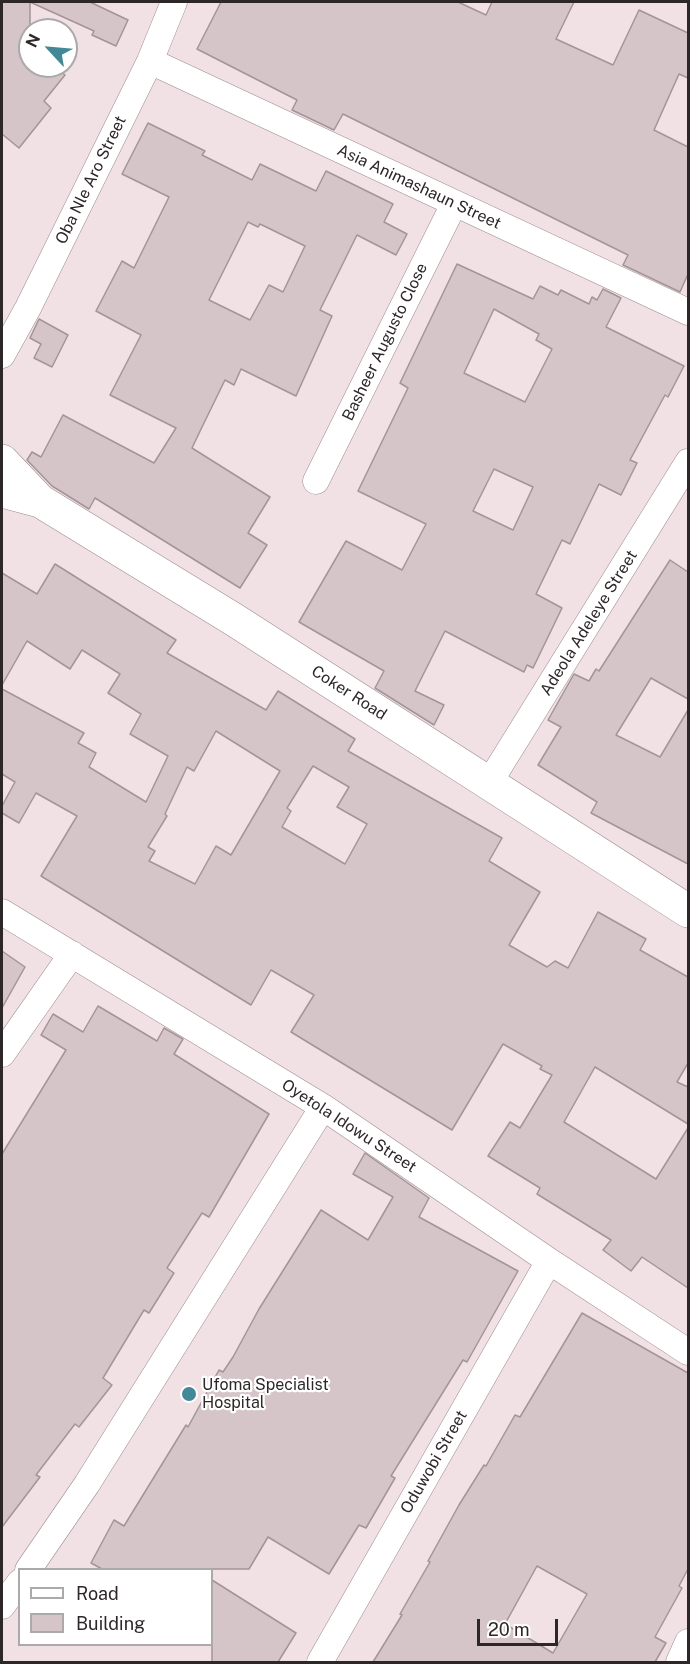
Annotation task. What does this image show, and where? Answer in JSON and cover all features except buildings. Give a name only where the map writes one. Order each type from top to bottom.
[{"type":"main road","points":[[2,461],[40,501]]},
{"type":"main road","name":"Coker Road","points":[[2,491],[40,501],[233,619],[595,849],[688,911]]},
{"type":"street","name":"Oba Nle Aro Street","points":[[2,355],[28,308],[150,61],[174,2]]},
{"type":"street","name":"Asia Animashaun Street","points":[[150,61],[688,312]]},
{"type":"street","name":"Basheer Augusto Close","points":[[316,481],[454,204]]},
{"type":"street","name":"Adeola Adeleye Street","points":[[489,783],[688,462]]},
{"type":"street","name":"Oyetola Idowu Street","points":[[2,912],[323,1107],[549,1261],[688,1352]]},
{"type":"street","points":[[2,1054],[72,954]]},
{"type":"street","points":[[29,1568],[87,1484],[323,1107]]},
{"type":"street","name":"Oduwobi Street","points":[[320,1662],[549,1261]]},
{"type":"street","points":[[2,1606],[18,1585]]},
{"type":"street","points":[[679,1662],[688,1642]]},
{"type":"place","name":"Ufoma Specialist Hospital","points":[[189,1394]]}]
